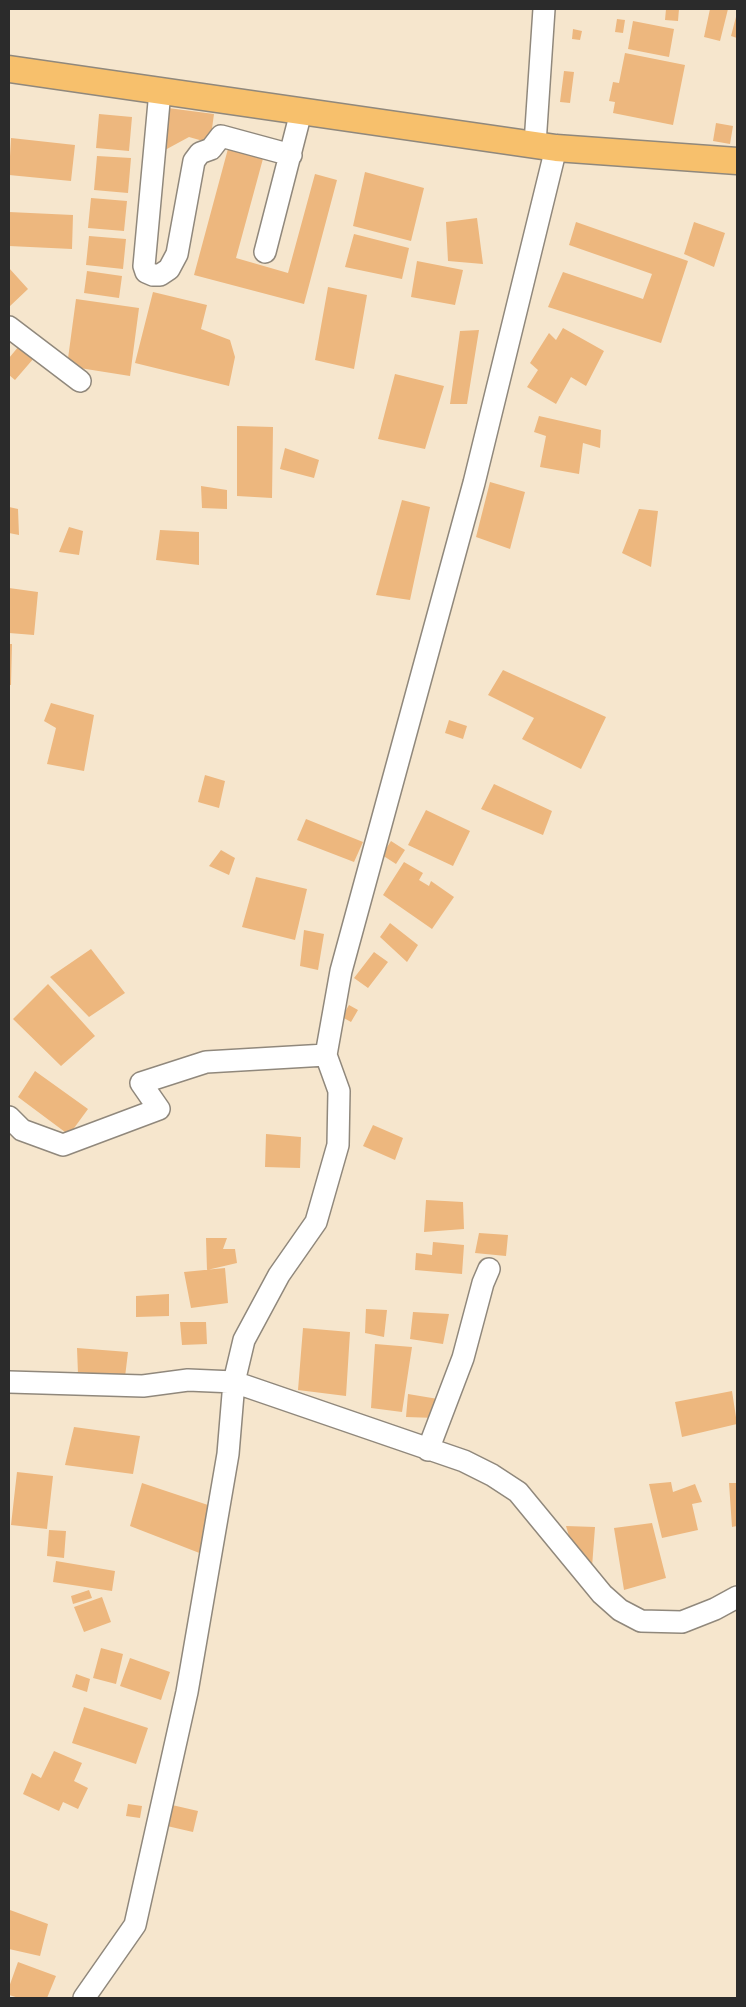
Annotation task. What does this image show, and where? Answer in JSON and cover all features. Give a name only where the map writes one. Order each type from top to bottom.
[{"type":"main road","points":[[9,70],[546,146],[737,161]]},
{"type":"street","points":[[84,1998],[135,1926],[187,1692],[228,1454],[234,1382],[244,1340],[278,1275],[316,1222],[338,1145],[339,1091],[326,1055],[341,972],[474,483],[546,146],[544,9]]},
{"type":"street","points":[[160,91],[144,266],[146,272],[160,275],[169,269],[177,254],[194,161],[200,153],[212,149],[221,136],[291,155]]},
{"type":"street","points":[[265,252],[301,112]]},
{"type":"street","points":[[9,327],[80,381]]},
{"type":"street","points":[[9,1117],[22,1130],[62,1145],[158,1109],[141,1083],[206,1062],[326,1055]]},
{"type":"street","points":[[428,1450],[463,1358],[483,1283],[489,1269]]},
{"type":"street","points":[[9,1382],[143,1386],[188,1380],[234,1382],[464,1461],[518,1492],[602,1594],[620,1610],[640,1620],[682,1622],[715,1609],[737,1597]]},
{"type":"building","points":[[666,9],[679,9],[678,21],[665,20]]},
{"type":"building","points":[[710,9],[728,9],[720,41],[704,37]]},
{"type":"building","points":[[737,13],[737,38],[731,36]]},
{"type":"building","points":[[617,19],[625,20],[623,33],[615,32]]},
{"type":"building","points":[[633,21],[674,29],[669,57],[628,49]]},
{"type":"building","points":[[573,29],[582,31],[580,40],[572,39]]},
{"type":"building","points":[[625,53],[685,65],[673,125],[613,113],[615,102],[609,101],[613,82],[619,83]]},
{"type":"building","points":[[564,71],[574,72],[570,103],[560,102]]},
{"type":"building","points":[[168,108],[214,114],[210,143],[189,137],[165,150]]},
{"type":"building","points":[[99,114],[132,117],[129,151],[96,148]]},
{"type":"building","points":[[716,123],[733,126],[730,144],[713,141]]},
{"type":"building","points":[[11,138],[75,145],[71,181],[9,175]]},
{"type":"building","points":[[229,145],[264,155],[236,258],[288,273],[315,174],[337,180],[304,304],[194,275]]},
{"type":"building","points":[[97,156],[131,158],[128,193],[94,190]]},
{"type":"building","points":[[365,172],[424,188],[411,241],[353,226]]},
{"type":"building","points":[[91,198],[127,201],[124,231],[88,228]]},
{"type":"building","points":[[9,212],[73,215],[72,249],[9,246]]},
{"type":"building","points":[[477,218],[483,264],[448,261],[446,222]]},
{"type":"building","points":[[576,222],[688,261],[661,343],[548,307],[563,272],[643,299],[652,274],[569,245]]},
{"type":"building","points":[[694,222],[725,233],[714,267],[684,254]]},
{"type":"building","points":[[354,234],[409,248],[402,279],[345,267]]},
{"type":"building","points":[[89,236],[126,239],[123,269],[86,265]]},
{"type":"building","points":[[417,261],[463,270],[455,305],[411,297]]},
{"type":"building","points":[[9,268],[28,289],[9,307]]},
{"type":"building","points":[[87,271],[122,276],[119,298],[84,293]]},
{"type":"building","points":[[328,287],[367,295],[354,369],[315,360]]},
{"type":"building","points":[[153,292],[207,305],[201,329],[230,340],[235,357],[229,386],[135,363]]},
{"type":"building","points":[[76,299],[139,308],[130,376],[67,366]]},
{"type":"building","points":[[563,328],[604,351],[586,386],[571,377],[556,404],[527,387],[538,370],[530,363],[549,333],[556,340]]},
{"type":"building","points":[[479,330],[467,404],[450,404],[460,331]]},
{"type":"building","points":[[19,346],[34,358],[15,380],[9,375],[9,358]]},
{"type":"building","points":[[395,374],[444,386],[425,449],[378,439]]},
{"type":"building","points":[[539,416],[601,430],[600,448],[583,443],[579,474],[540,467],[546,436],[534,432]]},
{"type":"building","points":[[237,426],[273,427],[272,498],[237,496]]},
{"type":"building","points":[[285,448],[319,460],[314,478],[280,469]]},
{"type":"building","points":[[490,482],[525,492],[510,549],[476,537]]},
{"type":"building","points":[[201,486],[227,490],[227,509],[202,508]]},
{"type":"building","points":[[402,500],[430,507],[410,600],[376,595]]},
{"type":"building","points":[[9,507],[18,509],[19,535],[9,533]]},
{"type":"building","points":[[639,509],[658,511],[651,567],[622,553]]},
{"type":"building","points":[[69,527],[83,531],[79,555],[59,552]]},
{"type":"building","points":[[160,530],[199,532],[199,565],[156,560]]},
{"type":"building","points":[[9,588],[38,592],[34,635],[9,633]]},
{"type":"building","points":[[9,644],[12,644],[11,685],[9,685]]},
{"type":"building","points":[[503,670],[606,717],[581,769],[522,739],[534,718],[488,695]]},
{"type":"building","points":[[51,703],[94,715],[84,771],[47,764],[56,728],[44,721]]},
{"type":"building","points":[[449,720],[467,726],[463,739],[445,733]]},
{"type":"building","points":[[205,775],[225,781],[219,808],[198,802]]},
{"type":"building","points":[[494,784],[552,811],[543,835],[481,809]]},
{"type":"building","points":[[426,810],[470,831],[453,866],[408,845]]},
{"type":"building","points":[[306,819],[363,842],[354,862],[297,840]]},
{"type":"building","points":[[391,841],[405,850],[396,864],[382,855]]},
{"type":"building","points":[[221,850],[235,858],[229,875],[209,866]]},
{"type":"building","points":[[404,862],[423,873],[419,880],[429,886],[431,881],[454,897],[432,929],[383,895]]},
{"type":"building","points":[[256,877],[307,889],[295,940],[242,927]]},
{"type":"building","points":[[390,923],[418,945],[407,962],[380,937]]},
{"type":"building","points":[[304,930],[324,934],[318,970],[300,966]]},
{"type":"building","points":[[91,949],[125,993],[89,1017],[50,977]]},
{"type":"building","points":[[374,952],[388,962],[368,988],[354,978]]},
{"type":"building","points":[[48,984],[95,1036],[61,1066],[13,1019]]},
{"type":"building","points":[[349,1005],[358,1010],[351,1022],[342,1017]]},
{"type":"building","points":[[35,1071],[88,1109],[69,1135],[18,1097]]},
{"type":"building","points":[[373,1125],[403,1138],[395,1160],[363,1146]]},
{"type":"building","points":[[266,1134],[301,1137],[300,1168],[265,1167]]},
{"type":"building","points":[[426,1200],[463,1202],[464,1229],[424,1232]]},
{"type":"building","points":[[479,1233],[508,1235],[506,1256],[475,1253]]},
{"type":"building","points":[[206,1238],[227,1238],[223,1249],[235,1249],[237,1263],[207,1270]]},
{"type":"building","points":[[433,1242],[464,1245],[462,1274],[415,1270],[416,1253],[432,1255]]},
{"type":"building","points":[[225,1268],[228,1303],[191,1308],[184,1272]]},
{"type":"building","points":[[169,1294],[169,1316],[136,1317],[136,1296]]},
{"type":"building","points":[[366,1309],[387,1310],[384,1337],[365,1333]]},
{"type":"building","points":[[413,1312],[449,1314],[443,1344],[410,1339]]},
{"type":"building","points":[[180,1322],[206,1322],[207,1344],[182,1345]]},
{"type":"building","points":[[303,1328],[350,1332],[346,1396],[298,1390]]},
{"type":"building","points":[[375,1344],[412,1347],[402,1412],[371,1408]]},
{"type":"building","points":[[77,1348],[128,1352],[125,1377],[78,1374]]},
{"type":"building","points":[[732,1391],[737,1424],[682,1437],[675,1402]]},
{"type":"building","points":[[408,1394],[438,1399],[436,1418],[406,1417]]},
{"type":"building","points":[[74,1427],[140,1436],[133,1474],[65,1465]]},
{"type":"building","points":[[17,1472],[53,1476],[47,1529],[11,1525]]},
{"type":"building","points":[[671,1482],[673,1492],[695,1484],[702,1502],[692,1504],[698,1530],[662,1538],[649,1484]]},
{"type":"building","points":[[142,1483],[214,1507],[202,1554],[130,1526]]},
{"type":"building","points":[[729,1483],[737,1483],[737,1526],[732,1527]]},
{"type":"building","points":[[652,1523],[666,1578],[624,1590],[614,1528]]},
{"type":"building","points":[[566,1526],[595,1527],[592,1567],[572,1546]]},
{"type":"building","points":[[49,1530],[66,1531],[64,1558],[47,1556]]},
{"type":"building","points":[[56,1561],[115,1571],[112,1591],[53,1582]]},
{"type":"building","points":[[89,1590],[92,1598],[73,1604],[71,1596]]},
{"type":"building","points":[[102,1597],[111,1622],[84,1632],[74,1607]]},
{"type":"building","points":[[101,1648],[123,1654],[116,1684],[93,1678]]},
{"type":"building","points":[[130,1658],[170,1672],[161,1700],[120,1686]]},
{"type":"building","points":[[76,1674],[90,1679],[87,1692],[72,1687]]},
{"type":"building","points":[[84,1707],[148,1728],[136,1764],[72,1743]]},
{"type":"building","points":[[54,1751],[82,1763],[74,1781],[88,1788],[78,1809],[63,1802],[59,1811],[23,1794],[32,1773],[41,1778]]},
{"type":"building","points":[[128,1804],[142,1806],[140,1818],[126,1816]]},
{"type":"building","points":[[172,1805],[198,1811],[193,1832],[167,1826]]},
{"type":"building","points":[[10,1910],[48,1924],[40,1956],[9,1949]]},
{"type":"building","points":[[18,1962],[56,1976],[47,1998],[19,1998],[9,1995],[9,1987]]}]
